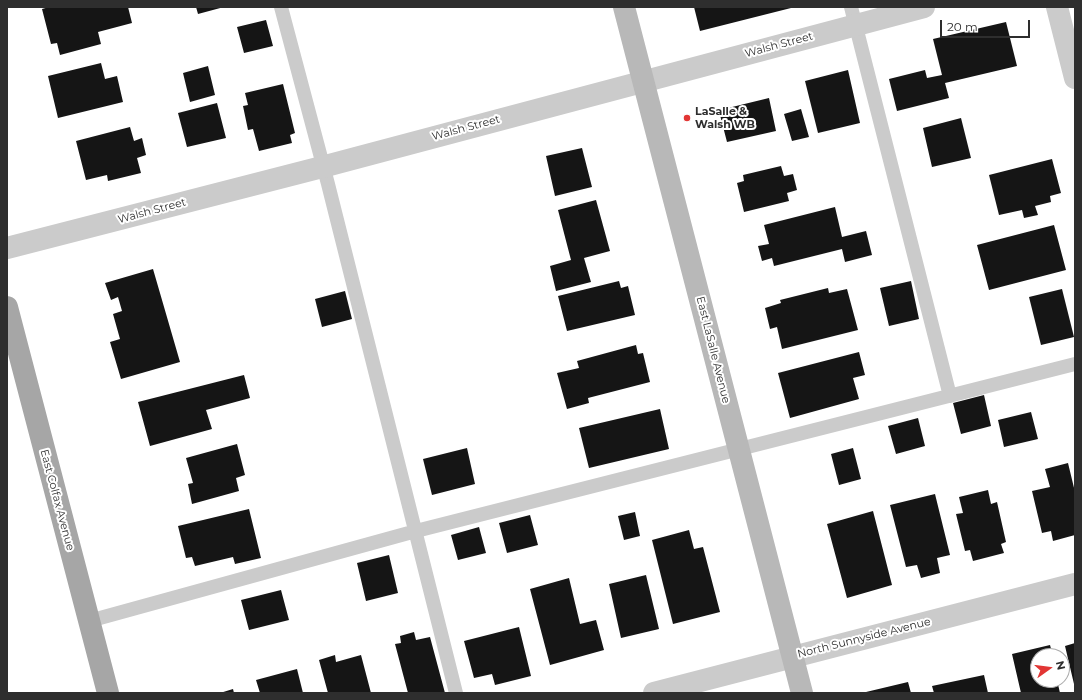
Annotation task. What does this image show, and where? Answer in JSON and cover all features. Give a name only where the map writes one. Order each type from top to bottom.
[{"type":"main road","name":"East Colfax Avenue","points":[[7,307],[108,693]]},
{"type":"street","name":"East LaSalle Avenue","points":[[624,7],[802,693]]},
{"type":"street","name":"Walsh Street","points":[[7,248],[643,80],[853,16],[924,7]]},
{"type":"street","points":[[1057,7],[1075,78]]},
{"type":"street","name":"North Sunnyside Avenue","points":[[654,693],[1075,584]]},
{"type":"lane","points":[[281,7],[416,531],[456,693]]},
{"type":"lane","points":[[853,16],[950,396]]},
{"type":"lane","points":[[89,621],[416,531],[1075,364]]},
{"type":"building","points":[[49,7],[128,7],[132,23],[98,32],[101,44],[60,55],[57,43],[51,44],[42,9]]},
{"type":"building","points":[[196,7],[224,7],[198,14]]},
{"type":"building","points":[[694,7],[791,7],[791,8],[700,31]]},
{"type":"building","points":[[266,20],[273,46],[244,53],[237,27]]},
{"type":"building","points":[[1006,22],[1017,66],[945,83],[949,98],[897,111],[889,79],[925,70],[927,78],[942,75],[933,39]]},
{"type":"building","points":[[101,63],[105,79],[117,76],[123,102],[58,118],[48,76]]},
{"type":"building","points":[[208,66],[215,95],[190,102],[183,73]]},
{"type":"building","points":[[848,70],[860,123],[818,133],[805,81]]},
{"type":"building","points":[[283,84],[295,133],[290,135],[292,143],[259,151],[253,129],[248,130],[243,106],[248,105],[245,93]]},
{"type":"building","points":[[769,98],[776,131],[727,142],[720,115],[729,113],[728,108]]},
{"type":"building","points":[[217,103],[226,138],[187,147],[178,113]]},
{"type":"building","points":[[801,109],[809,137],[792,141],[784,114]]},
{"type":"building","points":[[961,118],[971,158],[932,167],[923,128]]},
{"type":"building","points":[[130,127],[134,141],[142,138],[146,155],[137,158],[141,173],[108,181],[107,175],[86,180],[76,141]]},
{"type":"building","points":[[582,148],[592,187],[555,196],[546,156]]},
{"type":"building","points":[[1052,159],[1061,193],[1050,196],[1051,202],[1035,206],[1038,215],[1024,218],[1022,210],[999,215],[989,175]]},
{"type":"building","points":[[781,166],[784,176],[793,174],[797,190],[787,193],[789,201],[744,212],[737,183],[744,181],[743,175]]},
{"type":"building","points":[[596,200],[610,251],[584,258],[591,282],[556,291],[550,266],[571,260],[558,210]]},
{"type":"building","points":[[835,207],[842,237],[866,231],[872,255],[845,262],[842,249],[774,266],[772,258],[762,261],[758,246],[769,244],[764,225]]},
{"type":"building","points":[[1054,225],[1066,270],[989,290],[977,245]]},
{"type":"building","points":[[153,269],[180,362],[121,379],[110,342],[120,339],[113,314],[122,311],[118,297],[111,300],[105,283]]},
{"type":"building","points":[[619,281],[621,288],[628,286],[635,315],[567,331],[558,296]]},
{"type":"building","points":[[911,281],[919,319],[889,326],[880,288]]},
{"type":"building","points":[[828,288],[829,293],[847,289],[858,330],[782,349],[777,327],[770,329],[765,308],[781,303],[780,300]]},
{"type":"building","points":[[1062,289],[1074,337],[1041,345],[1029,297]]},
{"type":"building","points":[[345,291],[352,319],[322,327],[315,299]]},
{"type":"building","points":[[636,345],[638,354],[643,353],[650,382],[588,398],[589,403],[567,409],[557,373],[579,368],[577,361]]},
{"type":"building","points":[[859,352],[865,375],[853,378],[859,399],[790,418],[778,373]]},
{"type":"building","points":[[244,375],[250,398],[206,410],[212,429],[150,446],[138,402]]},
{"type":"building","points":[[984,395],[991,426],[961,434],[953,403]]},
{"type":"building","points":[[660,409],[669,449],[589,468],[579,428]]},
{"type":"building","points":[[1031,412],[1038,439],[1004,447],[998,420]]},
{"type":"building","points":[[918,418],[925,446],[896,454],[888,426]]},
{"type":"building","points":[[237,444],[245,475],[236,478],[239,491],[192,504],[188,484],[193,483],[186,458]]},
{"type":"building","points":[[467,448],[475,484],[432,495],[423,459]]},
{"type":"building","points":[[853,448],[861,479],[839,485],[831,454]]},
{"type":"building","points":[[1068,463],[1075,492],[1075,535],[1053,541],[1051,531],[1042,533],[1032,491],[1050,487],[1045,469]]},
{"type":"building","points":[[988,490],[991,504],[997,502],[1006,542],[1001,544],[1004,553],[973,561],[970,550],[965,551],[956,514],[963,513],[959,497]]},
{"type":"building","points":[[935,494],[950,555],[937,558],[940,573],[921,578],[917,565],[906,567],[890,505]]},
{"type":"building","points":[[249,509],[261,558],[235,564],[233,557],[195,566],[192,557],[186,558],[178,526]]},
{"type":"building","points":[[873,511],[892,585],[847,598],[827,524]]},
{"type":"building","points":[[635,512],[640,536],[624,540],[618,516]]},
{"type":"building","points":[[530,515],[538,545],[507,553],[499,523]]},
{"type":"building","points":[[479,527],[486,553],[458,560],[451,535]]},
{"type":"building","points":[[689,530],[694,549],[703,547],[720,612],[673,624],[652,540]]},
{"type":"building","points":[[389,555],[398,593],[366,601],[357,563]]},
{"type":"building","points":[[646,575],[659,629],[621,638],[609,584]]},
{"type":"building","points":[[569,578],[580,624],[596,620],[604,650],[550,665],[530,589]]},
{"type":"building","points":[[281,590],[289,620],[249,630],[241,600]]},
{"type":"building","points":[[519,627],[531,676],[495,685],[492,674],[474,678],[464,641]]},
{"type":"building","points":[[414,632],[416,640],[430,637],[445,693],[408,693],[395,644],[401,643],[400,636]]},
{"type":"building","points":[[1075,643],[1075,684],[1070,667],[1070,648],[1065,648],[1065,646]]},
{"type":"building","points":[[1050,645],[1051,648],[1037,648]]},
{"type":"building","points":[[1030,650],[1030,688],[1059,688],[1060,693],[1021,693],[1012,654]]},
{"type":"building","points":[[335,655],[336,662],[361,655],[371,693],[328,693],[319,660]]},
{"type":"building","points":[[297,669],[303,693],[260,693],[256,680]]},
{"type":"building","points":[[984,675],[988,693],[934,693],[932,686]]},
{"type":"building","points":[[908,682],[911,693],[866,692]]},
{"type":"building","points":[[233,689],[234,693],[220,693]]},
{"type":"place","name":"LaSalle & Walsh WB","points":[[687,118]]}]
